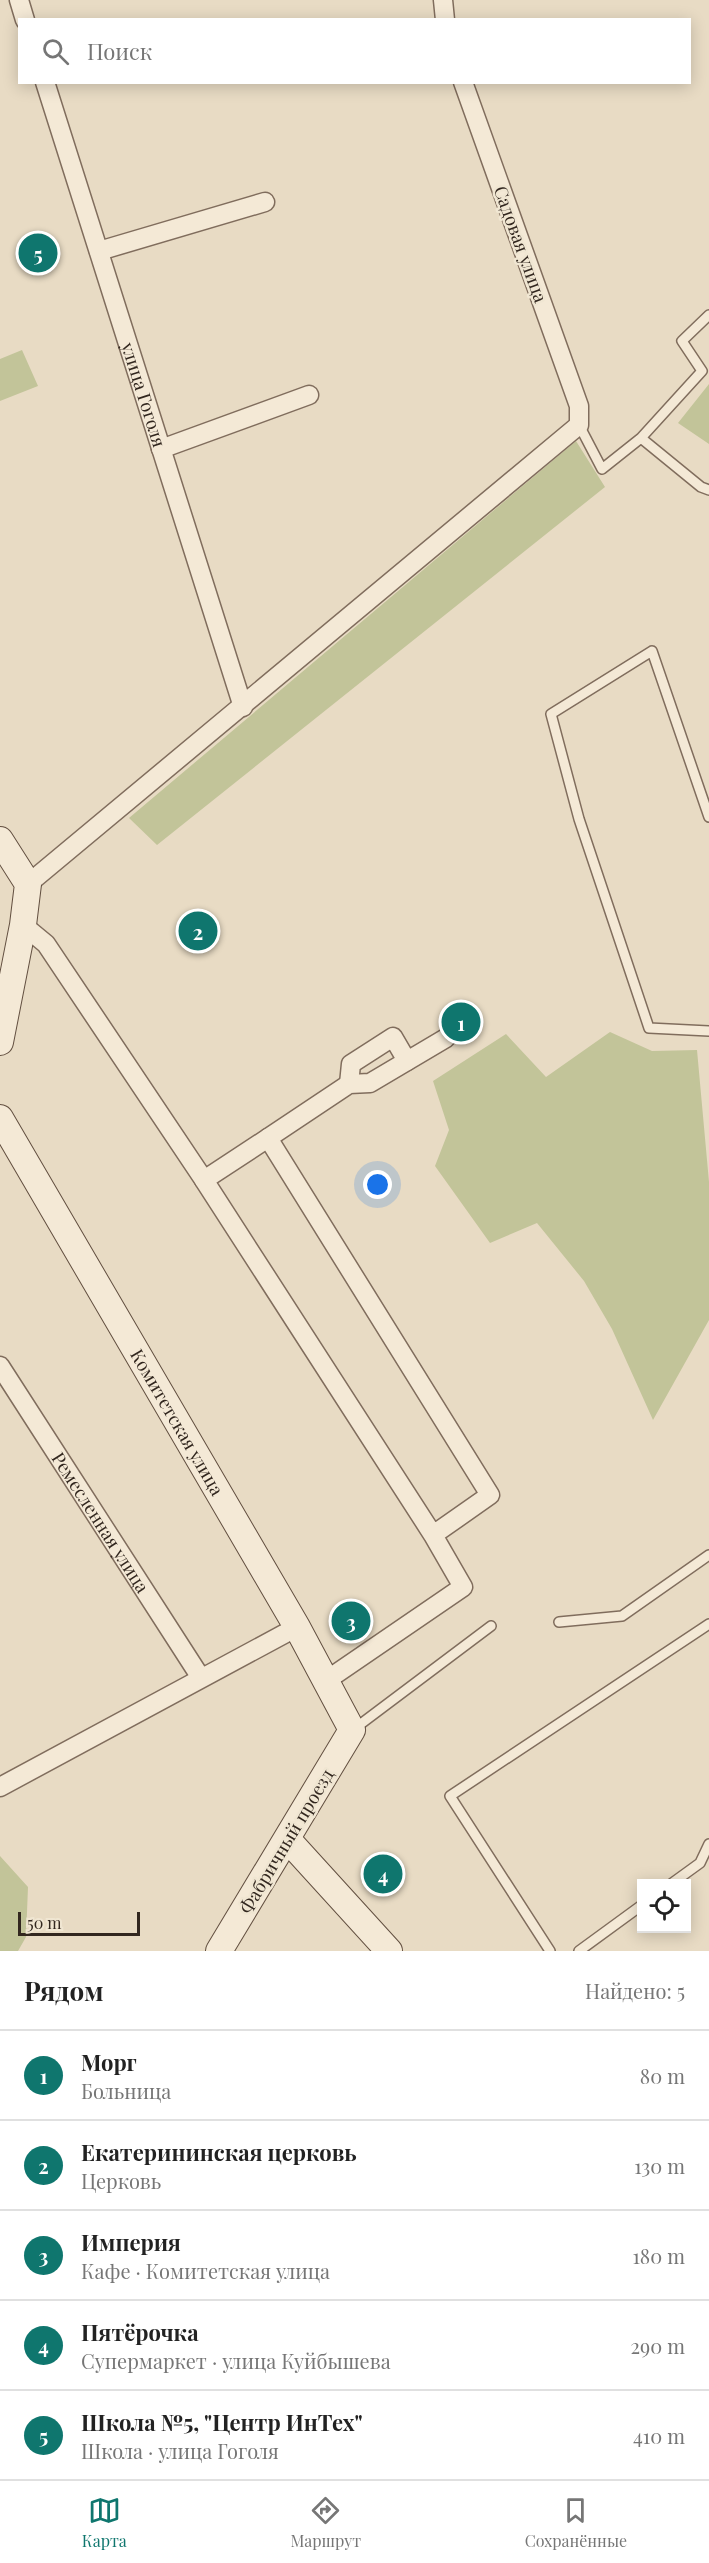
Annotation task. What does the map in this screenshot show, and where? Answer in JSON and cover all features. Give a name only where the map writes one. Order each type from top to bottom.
[{"type":"street","points":[[19,0],[24,18]]},
{"type":"street","points":[[443,0],[445,18]]},
{"type":"street","name":"улица Гоголя","points":[[46,84],[243,707]]},
{"type":"street","name":"Садовая улица","points":[[464,84],[579,406],[579,425]]},
{"type":"street","points":[[99,251],[265,202]]},
{"type":"street","points":[[161,449],[309,395]]},
{"type":"street","points":[[28,884],[579,425]]},
{"type":"street","points":[[0,840],[28,884],[23,925],[0,1042]]},
{"type":"street","points":[[23,925],[46,944],[204,1180],[433,1535],[463,1587],[327,1680]]},
{"type":"street","points":[[349,1084],[351,1064],[393,1037],[407,1061]]},
{"type":"street","points":[[204,1180],[349,1084],[370,1083],[446,1038]]},
{"type":"street","name":"Комитетская улица","points":[[0,1118],[297,1627],[352,1730]]},
{"type":"street","points":[[268,1138],[490,1495],[433,1535]]},
{"type":"street","name":"Ремесленная улица","points":[[0,1366],[201,1678]]},
{"type":"street","points":[[0,1787],[297,1627]]},
{"type":"street","name":"Фабричный проезд","points":[[219,1951],[288,1840],[352,1730]]},
{"type":"street","points":[[288,1840],[389,1951]]},
{"type":"lane","points":[[579,425],[602,469],[641,438],[702,371],[682,340],[709,315]]},
{"type":"lane","points":[[641,438],[700,487],[709,490]]},
{"type":"lane","points":[[709,817],[652,651],[551,714],[579,819],[649,1028],[709,1031]]},
{"type":"lane","points":[[559,1622],[622,1617],[709,1555]]},
{"type":"lane","points":[[550,1951],[450,1796],[709,1624]]},
{"type":"lane","points":[[352,1730],[491,1626]]},
{"type":"lane","points":[[678,1879],[700,1863],[709,1844]]},
{"type":"lane","points":[[579,1951],[637,1909]]},
{"type":"green space","points":[[22,350],[38,386],[0,401],[0,359]]},
{"type":"green space","points":[[709,384],[709,444],[678,423]]},
{"type":"green space","points":[[576,441],[605,487],[157,845],[129,818]]},
{"type":"green space","points":[[610,1032],[652,1051],[697,1050],[709,1182],[709,1320],[653,1420],[612,1329],[584,1281],[537,1223],[490,1243],[435,1166],[449,1130],[433,1081],[506,1034],[546,1077]]},
{"type":"green space","points":[[0,1856],[28,1887],[26,1937],[18,1951],[0,1951]]},
{"type":"place","name":"Школа №5, \"Центр ИнТех\"","points":[[38,253]]},
{"type":"place","name":"Екатерининская церковь","points":[[198,931]]},
{"type":"place","name":"Морг","points":[[461,1022]]},
{"type":"place","name":"Империя","points":[[351,1621]]},
{"type":"place","name":"Пятёрочка","points":[[383,1874]]}]
